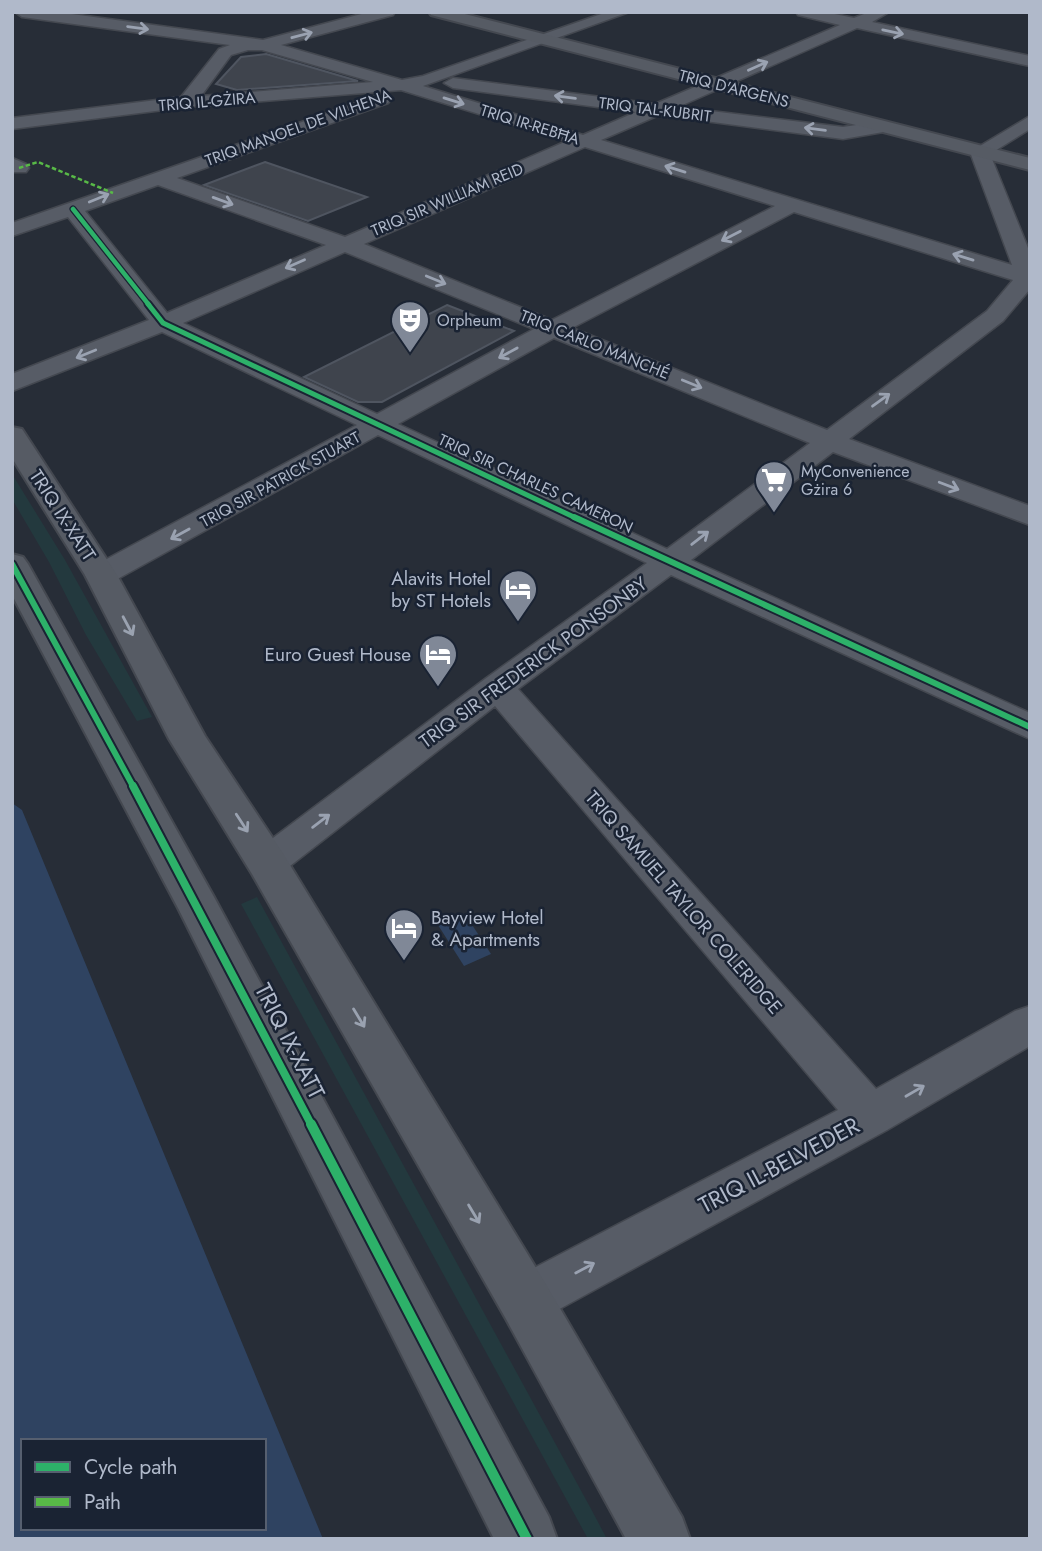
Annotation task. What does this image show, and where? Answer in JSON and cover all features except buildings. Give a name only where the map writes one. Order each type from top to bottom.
[{"type":"main road","name":"TRIQ D'ARGENS","points":[[437,12],[1030,164]]},
{"type":"main road","name":"TRIQ IX-XATT","points":[[12,435],[101,575],[188,739],[267,863],[525,1300],[660,1539]]},
{"type":"main road","name":"TRIQ IX-XATT","points":[[12,565],[134,784],[527,1539]]},
{"type":"street","name":"TRIQ IR-REBĦA","points":[[22,12],[263,46],[402,85],[1029,280]]},
{"type":"street","points":[[187,102],[225,52],[247,45],[263,46],[388,12]]},
{"type":"street","name":"TRIQ MANOEL DE VILHENA","points":[[12,230],[394,95],[402,85],[427,79],[622,12]]},
{"type":"street","points":[[803,12],[1030,61]]},
{"type":"street","name":"TRIQ SIR WILLIAM REID","points":[[12,383],[163,323],[342,243],[882,12]]},
{"type":"street","name":"TRIQ TAL-KUBRIT","points":[[427,79],[843,133],[883,127]]},
{"type":"street","name":"TRIQ IL-GŻIRA","points":[[12,124],[187,102],[402,85]]},
{"type":"street","points":[[1029,280],[980,152],[1030,121]]},
{"type":"street","name":"TRIQ CARLO MANCHÉ","points":[[159,178],[342,243],[555,327],[827,440],[1030,516]]},
{"type":"street","name":"TRIQ SIR PATRICK STUART","points":[[101,575],[555,327],[792,205]]},
{"type":"street","name":"TRIQ SIR CHARLES CAMERON","points":[[73,209],[163,323],[668,562],[1030,727]]},
{"type":"street","name":"TRIQ SIR FREDERICK PONSONBY","points":[[267,863],[827,440],[1007,317],[1029,280]]},
{"type":"street","name":"TRIQ SAMUEL TAYLOR COLERIDGE","points":[[497,687],[870,1116]]},
{"type":"street","name":"TRIQ IL-BELVEDER","points":[[525,1300],[870,1116],[1030,1024]]},
{"type":"green space","points":[[12,474],[65,560],[152,717],[137,721],[86,635],[49,562],[12,499]]},
{"type":"green space","points":[[257,897],[607,1539],[588,1539],[241,904]]},
{"type":"water","points":[[12,803],[22,810],[323,1539],[12,1539]]},
{"type":"water","points":[[465,914],[491,954],[464,966],[438,925]]},
{"type":"marked path","points":[[19,168],[38,162],[113,193]]},
{"type":"cycle path","points":[[73,209],[163,323],[669,562],[1030,727]]},
{"type":"cycle path","points":[[12,564],[199,908],[527,1539]]},
{"type":"place","name":"Orpheum","points":[[410,354]]},
{"type":"place","name":"MyConvenience Gżira 6","points":[[774,514]]},
{"type":"place","name":"Alavits Hotel by ST Hotels","points":[[518,623]]},
{"type":"place","name":"Euro Guest House","points":[[438,688]]},
{"type":"place","name":"Bayview Hotel & Apartments","points":[[404,962]]}]
